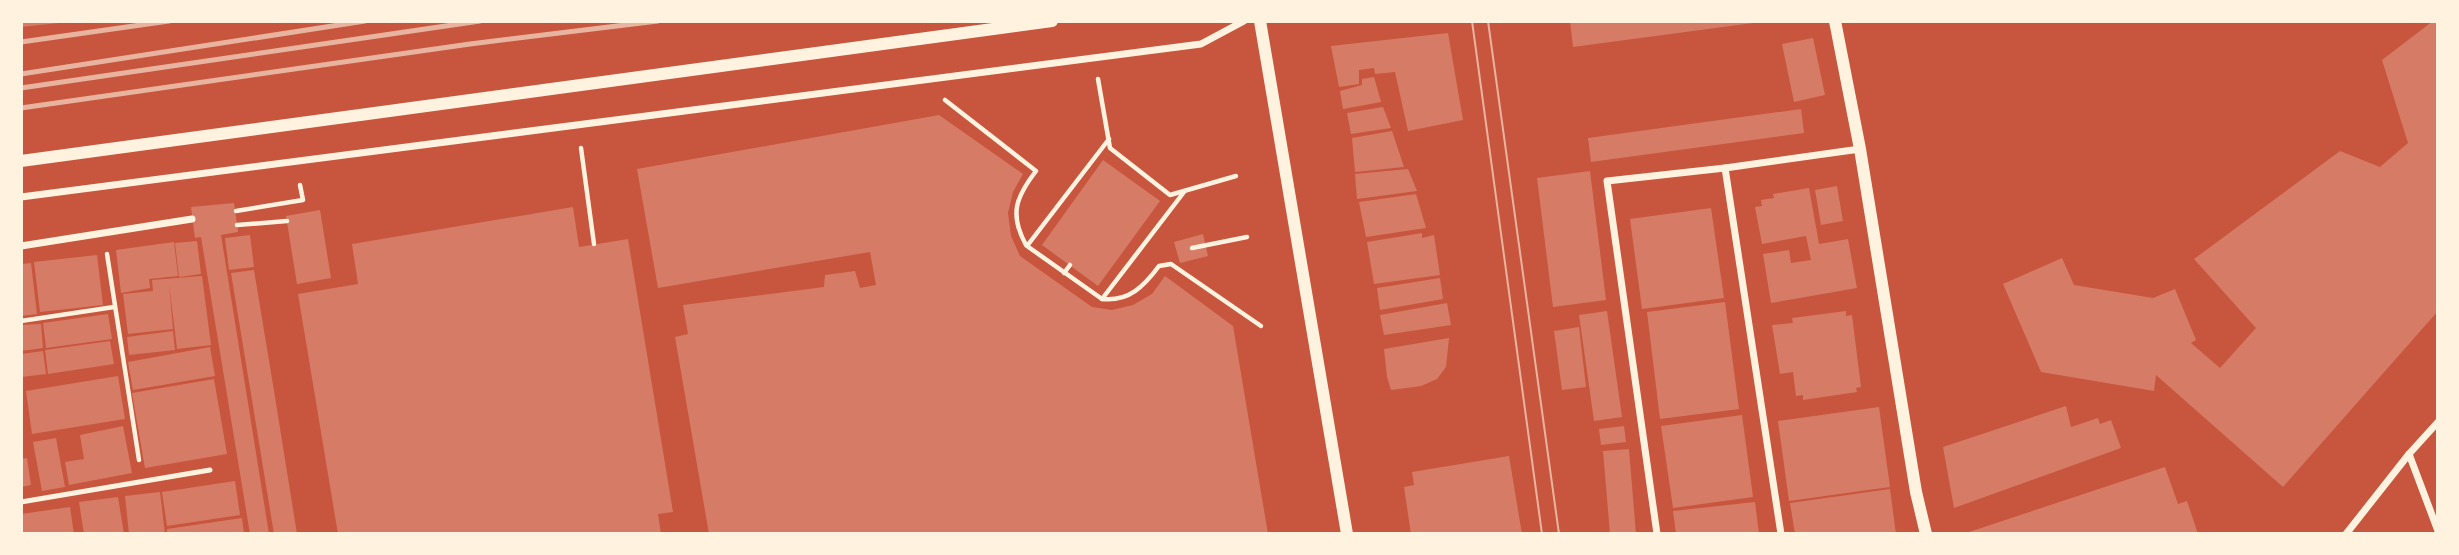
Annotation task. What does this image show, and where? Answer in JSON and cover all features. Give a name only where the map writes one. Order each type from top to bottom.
[{"type":"street","points":[[21,161],[1052,21]]},
{"type":"street","points":[[21,197],[1201,44],[1244,21]]},
{"type":"street","points":[[1260,21],[1346,534]]},
{"type":"street","points":[[1835,21],[1860,149],[1916,492],[1926,534]]},
{"type":"street","points":[[1657,534],[1607,181],[1860,149]]},
{"type":"street","points":[[1725,168],[1781,534]]},
{"type":"street","points":[[21,246],[192,219]]},
{"type":"street","points":[[2346,534],[2438,422]]},
{"type":"street","points":[[2409,454],[2438,531]]},
{"type":"lane","points":[[21,502],[210,470]]},
{"type":"path","points":[[1098,79],[1110,148],[1170,195],[1236,176]]},
{"type":"path","points":[[945,100],[1036,171],[1020,192],[1017,214],[1019,232],[1027,246],[1064,273],[1102,299],[1112,300],[1129,296],[1143,287],[1159,266],[1171,264],[1261,326]]},
{"type":"path","points":[[1027,246],[1109,139]]},
{"type":"path","points":[[581,148],[594,244]]},
{"type":"path","points":[[236,211],[303,200],[300,185]]},
{"type":"path","points":[[1102,299],[1184,192]]},
{"type":"path","points":[[237,225],[287,221]]},
{"type":"path","points":[[104,232],[142,482]]},
{"type":"path","points":[[1192,248],[1247,237]]},
{"type":"path","points":[[1064,273],[1070,265]]},
{"type":"path","points":[[21,321],[114,307]]},
{"type":"building","points":[[21,21],[59,21],[59,23],[21,27]]},
{"type":"building","points":[[1570,21],[1753,21],[1753,23],[1573,47]]},
{"type":"building","points":[[2433,21],[2438,21],[2438,311],[2283,487],[2156,375],[2154,391],[2041,372],[2003,284],[2062,258],[2074,285],[2153,298],[2175,289],[2196,340],[2191,343],[2220,368],[2256,328],[2194,259],[2340,151],[2380,167],[2408,143],[2382,60]]},
{"type":"building","points":[[1448,33],[1463,120],[1408,131],[1395,72],[1375,74],[1374,68],[1359,70],[1359,84],[1339,87],[1331,46]]},
{"type":"building","points":[[1813,38],[1825,95],[1794,102],[1782,44]]},
{"type":"building","points":[[1374,77],[1381,102],[1343,109],[1340,91],[1362,85],[1362,79]]},
{"type":"building","points":[[1383,107],[1391,128],[1351,134],[1347,113]]},
{"type":"building","points":[[1801,109],[1804,133],[1591,162],[1588,138]]},
{"type":"building","points":[[939,115],[1023,174],[1013,192],[1008,213],[1011,236],[1020,256],[1092,307],[1112,310],[1133,305],[1152,294],[1165,276],[1233,326],[1268,534],[709,534],[675,337],[688,334],[683,305],[824,287],[825,275],[855,271],[860,288],[876,285],[870,252],[658,288],[637,169]]},
{"type":"building","points":[[1392,131],[1404,167],[1355,172],[1352,138]]},
{"type":"building","points":[[1103,160],[1160,201],[1098,286],[1042,245]]},
{"type":"building","points":[[1408,169],[1417,191],[1357,199],[1355,174]]},
{"type":"building","points":[[1590,171],[1606,300],[1553,307],[1537,178]]},
{"type":"building","points":[[1837,186],[1843,221],[1821,225],[1815,190]]},
{"type":"building","points":[[1809,188],[1819,244],[1848,239],[1857,288],[1771,303],[1763,254],[1789,250],[1791,263],[1811,260],[1806,236],[1762,244],[1755,207],[1762,206],[1761,200],[1774,198],[1773,194]]},
{"type":"building","points":[[1416,194],[1426,228],[1366,237],[1359,202]]},
{"type":"building","points":[[234,203],[238,232],[221,235],[269,534],[250,534],[201,237],[195,238],[191,207]]},
{"type":"building","points":[[573,207],[579,247],[628,239],[673,512],[658,514],[661,534],[338,534],[298,294],[358,284],[352,244]]},
{"type":"building","points":[[1711,208],[1724,298],[1642,309],[1630,219]]},
{"type":"building","points":[[320,210],[331,278],[297,284],[286,216]]},
{"type":"building","points":[[1422,233],[1422,238],[1434,235],[1440,275],[1374,284],[1367,242]]},
{"type":"building","points":[[1203,234],[1208,256],[1180,263],[1174,242]]},
{"type":"building","points":[[250,235],[254,267],[229,270],[225,238]]},
{"type":"building","points":[[197,241],[201,274],[179,277],[175,243]]},
{"type":"building","points":[[174,242],[178,276],[149,279],[150,288],[121,293],[116,250]]},
{"type":"building","points":[[97,255],[103,305],[40,312],[34,262]]},
{"type":"building","points":[[31,263],[37,314],[21,316],[21,264]]},
{"type":"building","points":[[254,270],[297,534],[274,534],[231,273]]},
{"type":"building","points":[[202,276],[211,345],[177,349],[169,283],[173,329],[128,334],[123,294],[153,291],[152,280]]},
{"type":"building","points":[[1440,278],[1443,299],[1380,310],[1377,288]]},
{"type":"building","points":[[1725,302],[1739,409],[1660,419],[1647,312]]},
{"type":"building","points":[[1447,303],[1451,325],[1384,335],[1380,315]]},
{"type":"building","points":[[1607,311],[1622,417],[1594,421],[1579,315]]},
{"type":"building","points":[[1846,311],[1846,316],[1852,315],[1861,387],[1856,388],[1857,392],[1803,400],[1803,395],[1796,396],[1793,372],[1780,374],[1772,325],[1793,323],[1792,318]]},
{"type":"building","points":[[108,314],[112,339],[46,348],[43,323]]},
{"type":"building","points":[[41,324],[43,348],[21,351],[21,325]]},
{"type":"building","points":[[1579,327],[1586,387],[1562,390],[1554,331]]},
{"type":"building","points":[[173,331],[175,350],[129,355],[127,337]]},
{"type":"building","points":[[1449,338],[1446,367],[1437,379],[1421,386],[1391,390],[1384,349]]},
{"type":"building","points":[[110,341],[114,364],[48,374],[45,350]]},
{"type":"building","points":[[210,347],[215,376],[133,390],[128,362]]},
{"type":"building","points":[[43,351],[46,374],[22,377],[21,354]]},
{"type":"building","points":[[118,376],[125,419],[32,434],[26,391]]},
{"type":"building","points":[[214,379],[227,454],[145,468],[132,393]]},
{"type":"building","points":[[2066,406],[2071,427],[2098,418],[2100,424],[2111,420],[2121,448],[1954,508],[1943,447]]},
{"type":"building","points":[[1879,407],[1890,487],[1789,501],[1778,421]]},
{"type":"building","points":[[1742,415],[1753,497],[1673,508],[1661,426]]},
{"type":"building","points":[[123,426],[132,473],[69,485],[65,462],[84,459],[80,435]]},
{"type":"building","points":[[1624,426],[1626,442],[1601,445],[1599,429]]},
{"type":"building","points":[[56,438],[65,487],[42,491],[33,442]]},
{"type":"building","points":[[1629,449],[1636,534],[1610,534],[1603,451]]},
{"type":"building","points":[[1509,456],[1522,534],[1411,534],[1404,487],[1414,485],[1412,472]]},
{"type":"building","points":[[27,458],[31,485],[21,487],[21,459]]},
{"type":"building","points":[[2165,467],[2178,504],[2187,501],[2198,534],[1963,534]]},
{"type":"building","points":[[235,481],[240,515],[167,526],[162,492]]},
{"type":"building","points":[[1890,489],[1896,534],[1795,534],[1790,503]]},
{"type":"building","points":[[160,492],[165,534],[129,534],[125,496]]},
{"type":"building","points":[[118,497],[124,534],[84,534],[79,502]]},
{"type":"building","points":[[1755,502],[1759,534],[1676,534],[1673,511]]},
{"type":"building","points":[[70,507],[74,534],[21,534],[21,514]]},
{"type":"building","points":[[242,518],[244,534],[167,534],[167,529]]},
{"type":"tram line","points":[[1472,21],[1542,534]]},
{"type":"tram line","points":[[1488,21],[1559,534]]},
{"type":"railway","points":[[21,42],[169,21]]},
{"type":"railway","points":[[21,74],[365,21]]},
{"type":"railway","points":[[21,88],[480,21]]},
{"type":"railway","points":[[21,108],[470,44],[658,21]]}]
